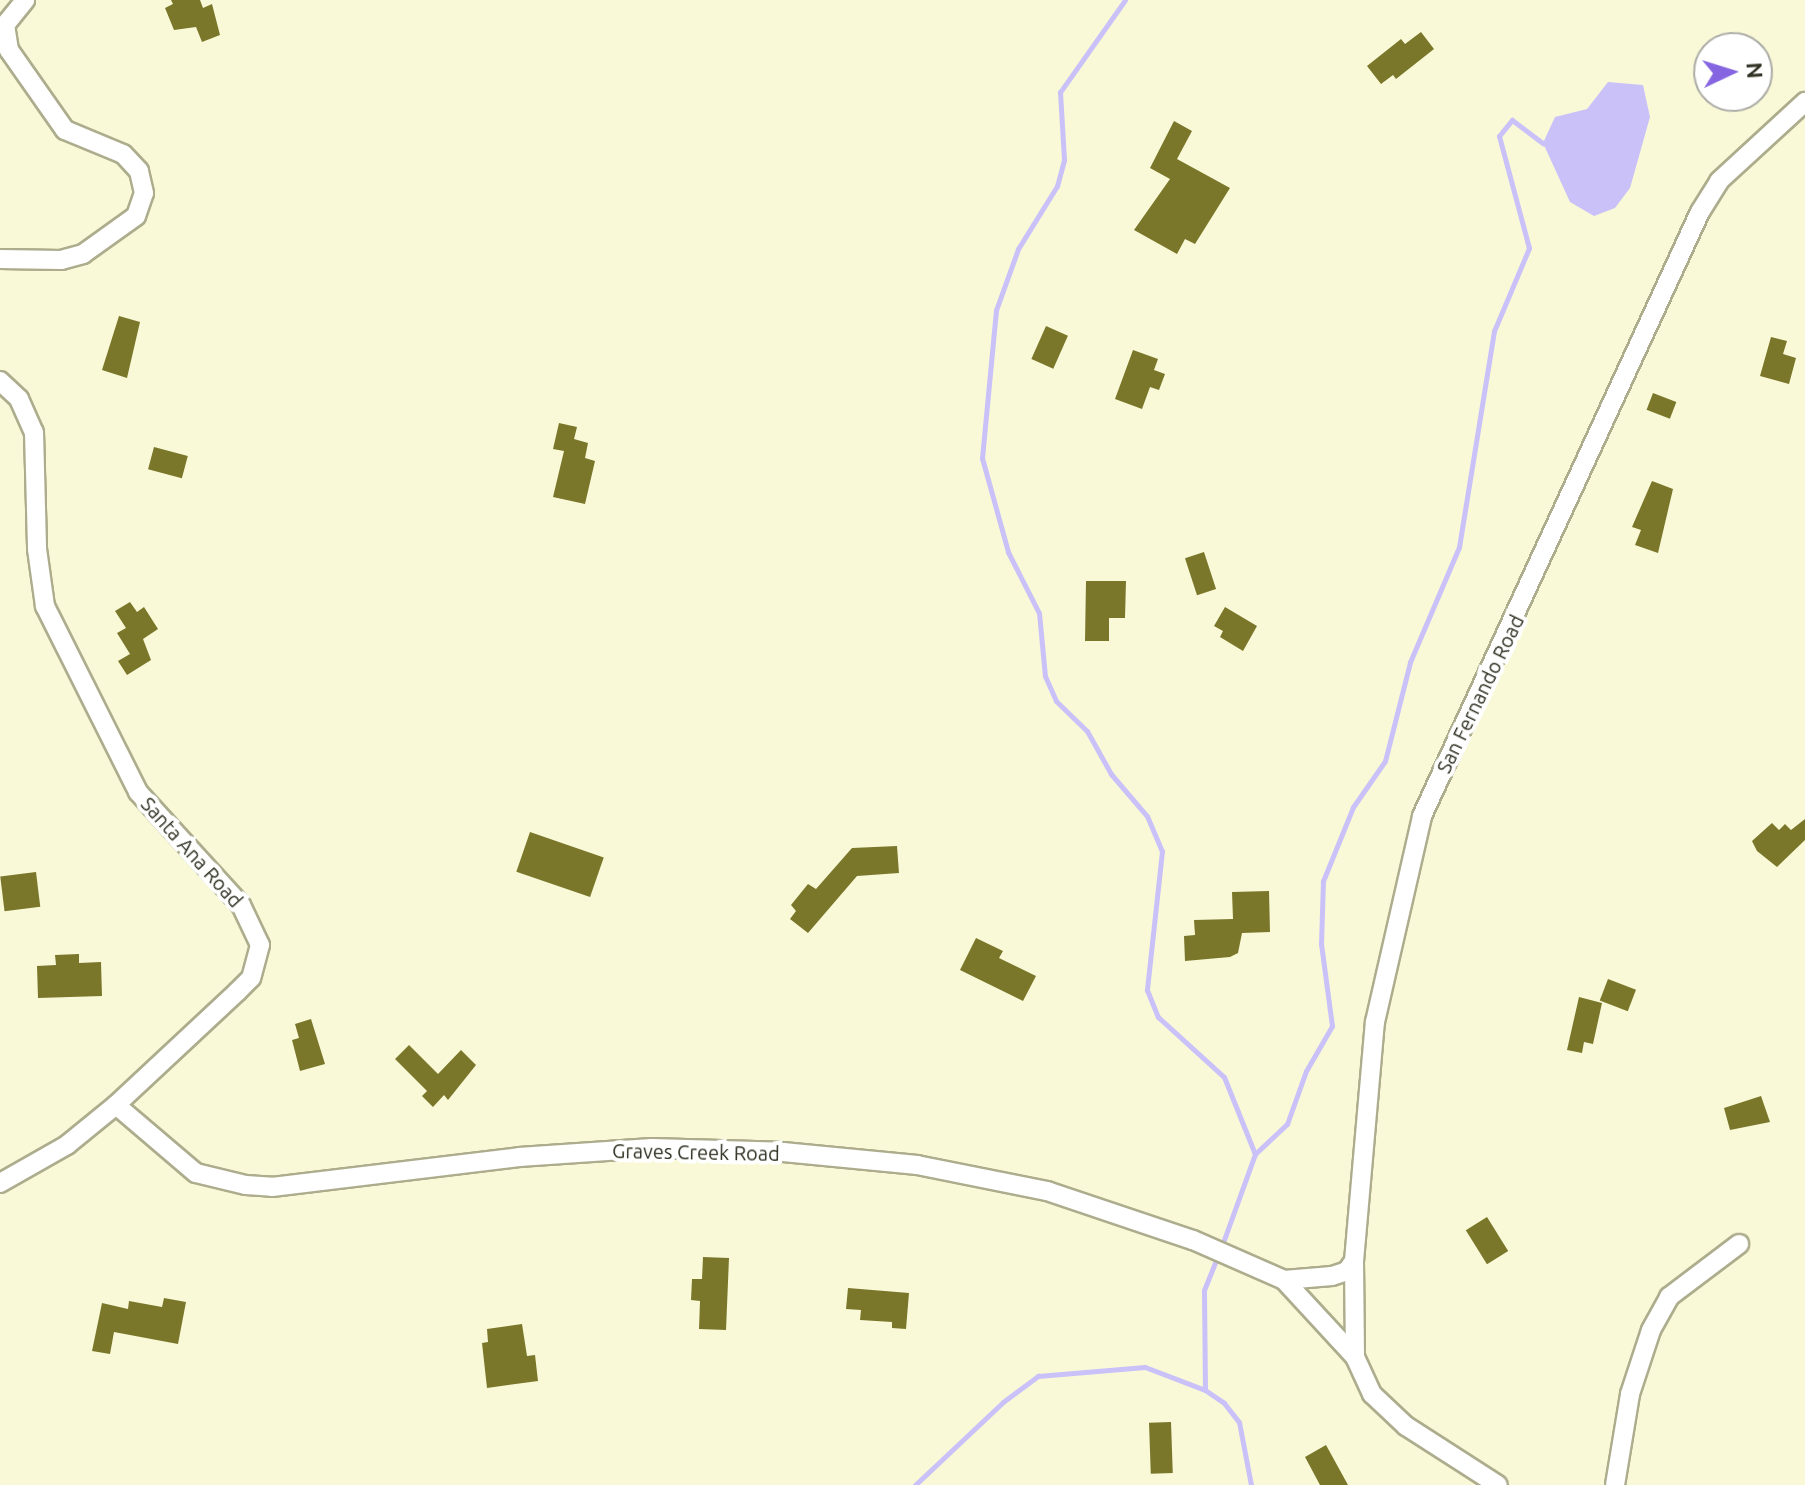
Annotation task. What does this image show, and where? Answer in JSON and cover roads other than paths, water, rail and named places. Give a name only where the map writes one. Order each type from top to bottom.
[{"type":"street","points":[[0,259],[83,254],[136,216],[144,193],[139,171],[123,154],[65,130],[9,50],[5,25],[25,0]]},
{"type":"street","name":"San Fernando Road","points":[[1355,1357],[1354,1261],[1375,1022],[1422,816],[1700,212],[1719,181],[1805,102]]},
{"type":"street","name":"Santa Ana Road","points":[[0,381],[19,399],[34,432],[37,549],[45,606],[138,792],[241,905],[260,945],[251,978],[116,1105],[67,1145],[0,1183]]},
{"type":"street","name":"Graves Creek Road","points":[[116,1105],[178,1160],[220,1181],[272,1187],[519,1157],[652,1148],[783,1152],[917,1165],[1047,1191],[1205,1245],[1284,1280],[1355,1357],[1372,1394],[1406,1426],[1498,1485]]},
{"type":"street","points":[[1615,1485],[1630,1394],[1651,1330],[1669,1297],[1739,1244]]},
{"type":"street","name":"Graves Creek Road","points":[[1284,1280],[1332,1276],[1347,1271],[1354,1261]]},
{"type":"waterway","points":[[1125,0],[1060,92],[1064,160],[1057,186],[1018,249],[996,310],[982,458],[1008,552],[1039,613],[1045,676],[1056,701],[1087,731],[1111,774],[1147,816],[1162,851],[1147,990],[1158,1017],[1224,1077],[1255,1154]]},
{"type":"waterway","points":[[1221,1248],[1255,1154],[1287,1124],[1306,1071],[1332,1026],[1321,944],[1323,881],[1353,807],[1385,761],[1410,662],[1459,547],[1494,331],[1529,248],[1499,136],[1512,120],[1543,143]]},
{"type":"waterway","points":[[1205,1390],[1204,1290],[1217,1257]]},
{"type":"waterway","points":[[915,1485],[1003,1402],[1038,1376],[1145,1367],[1205,1390],[1224,1403],[1239,1422],[1251,1485]]}]
